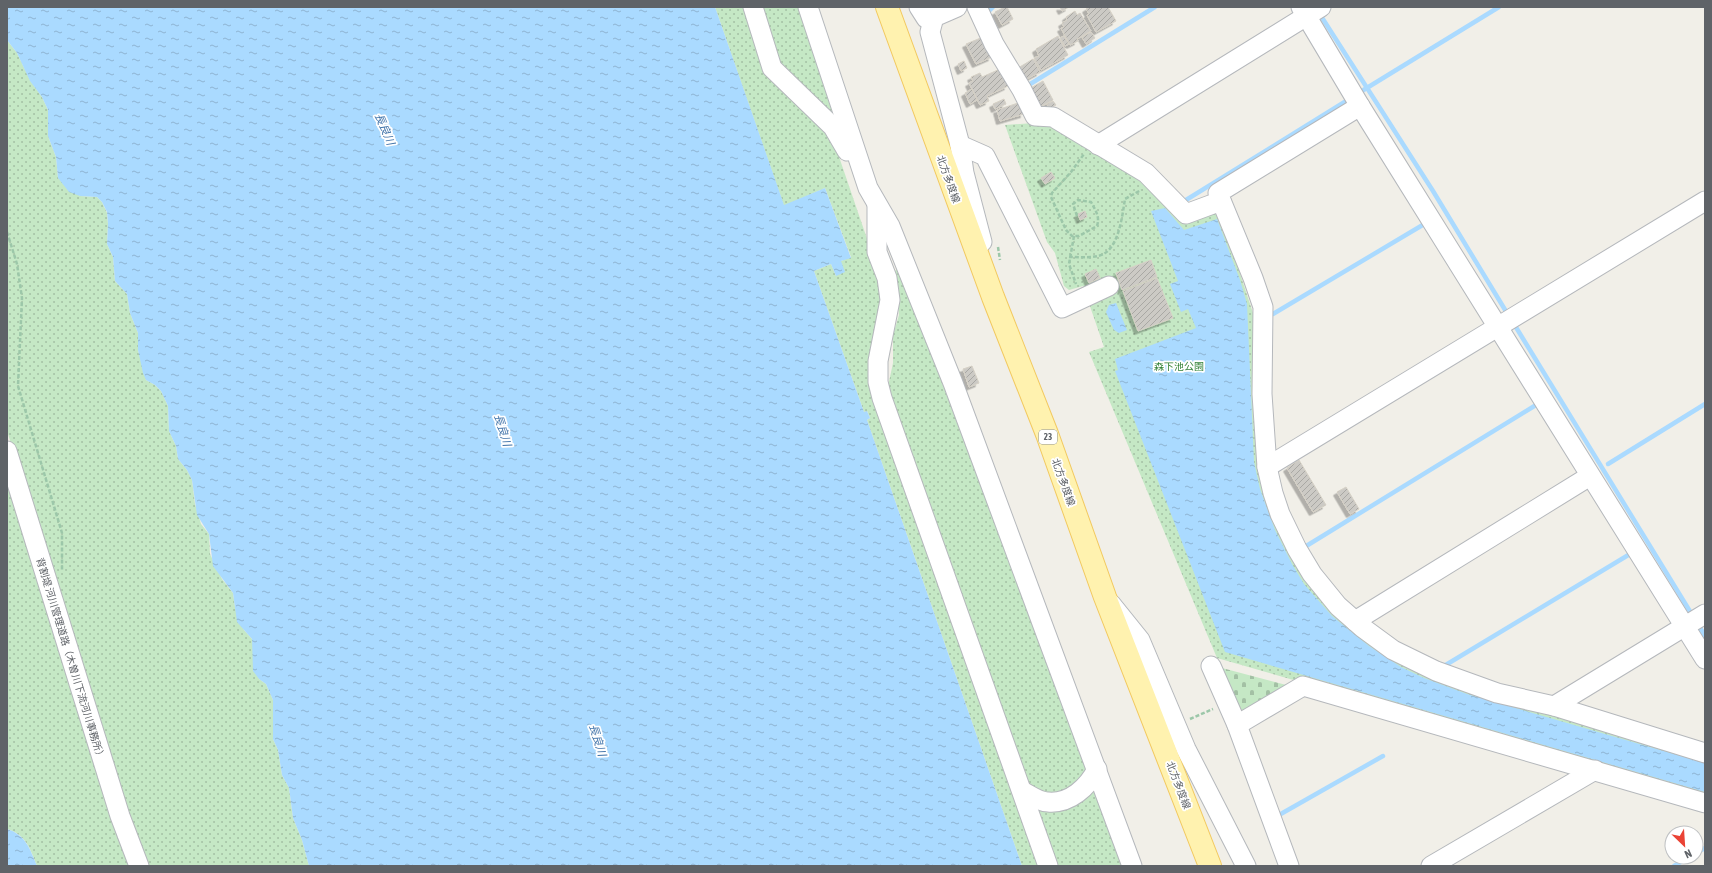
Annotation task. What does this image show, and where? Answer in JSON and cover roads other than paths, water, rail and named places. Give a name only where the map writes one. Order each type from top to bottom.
[{"type":"main road","name":"北方多度線","points":[[887,7],[993,297],[1047,434],[1105,597],[1210,866]]},
{"type":"street","points":[[753,7],[772,68],[833,127],[890,226],[953,383],[1132,866]]},
{"type":"street","points":[[808,7],[868,188]]},
{"type":"street","points":[[957,7],[927,12],[930,32],[960,145],[964,173],[984,251],[993,297]]},
{"type":"street","points":[[977,7],[994,44],[1022,90],[1035,116],[1053,117],[1095,144],[1146,173],[1186,214],[1221,201]]},
{"type":"street","points":[[1095,144],[1309,10],[1357,100],[1705,659]]},
{"type":"street","points":[[1357,100],[1218,193],[1253,278],[1263,307],[1262,394],[1267,467],[1280,514],[1297,549],[1312,574],[1338,606],[1393,650],[1436,671],[1497,693],[1554,706],[1705,753]]},
{"type":"street","points":[[960,145],[985,156],[1062,308],[1109,286]]},
{"type":"street","points":[[1267,467],[1705,201]]},
{"type":"street","points":[[877,205],[877,252],[887,278],[890,300],[878,362],[878,382],[882,398],[1048,866]]},
{"type":"street","name":"背割堤 河川管理道路（木曽川下流河川事務所）","points":[[7,451],[120,816],[139,866]]},
{"type":"street","points":[[1355,621],[1590,476]]},
{"type":"street","points":[[1105,597],[1140,640],[1186,749],[1246,866]]},
{"type":"street","points":[[1554,706],[1705,614]]},
{"type":"street","points":[[1211,666],[1237,725],[1289,866]]},
{"type":"street","points":[[1237,725],[1303,686],[1705,803]]},
{"type":"street","points":[[1022,791],[1038,800],[1048,802],[1067,799],[1079,793],[1091,782],[1097,769]]},
{"type":"street","points":[[1431,866],[1595,770]]},
{"type":"water","name":"長良川","points":[[7,7],[715,7],[784,205],[825,188],[851,258],[841,261],[845,272],[836,276],[831,264],[814,271],[864,412],[867,411],[870,418],[867,420],[1022,866],[309,866],[302,840],[293,818],[289,788],[282,775],[278,750],[273,739],[273,700],[266,684],[259,679],[253,671],[252,639],[237,622],[233,593],[213,566],[209,534],[197,515],[192,480],[187,470],[178,459],[176,446],[169,431],[168,406],[161,391],[155,385],[146,380],[143,373],[138,350],[138,333],[130,313],[127,294],[115,281],[113,257],[107,244],[107,212],[102,202],[97,197],[80,196],[69,192],[58,178],[56,157],[48,136],[48,110],[42,97],[30,81],[17,53],[7,40]]},
{"type":"water","name":"森下池公園","points":[[1165,208],[1184,230],[1217,219],[1240,280],[1247,304],[1254,462],[1260,489],[1275,530],[1292,564],[1304,584],[1332,616],[1369,646],[1401,667],[1424,678],[1467,694],[1705,763],[1705,792],[1225,652],[1115,371],[1118,370],[1115,359],[1196,328],[1188,309],[1181,312],[1170,284],[1178,281],[1151,211]]},
{"type":"water","points":[[1116,303],[1127,330],[1119,333],[1114,330],[1106,312],[1109,305]]},
{"type":"water","points":[[7,829],[19,835],[23,839],[37,866],[7,866]]},
{"type":"waterway","points":[[989,11],[993,7]]},
{"type":"waterway","points":[[1027,86],[1155,7]]},
{"type":"waterway","points":[[1357,94],[1499,7]]},
{"type":"waterway","points":[[1321,16],[1433,191],[1507,313]]},
{"type":"waterway","points":[[1186,200],[1351,98]]},
{"type":"waterway","points":[[1273,314],[1426,223]]},
{"type":"waterway","points":[[1514,324],[1691,613]]},
{"type":"waterway","points":[[1608,464],[1705,404]]},
{"type":"waterway","points":[[1303,548],[1536,405]]},
{"type":"waterway","points":[[1444,666],[1630,554]]},
{"type":"waterway","points":[[1699,626],[1705,636]]},
{"type":"waterway","points":[[1279,815],[1383,756]]}]
